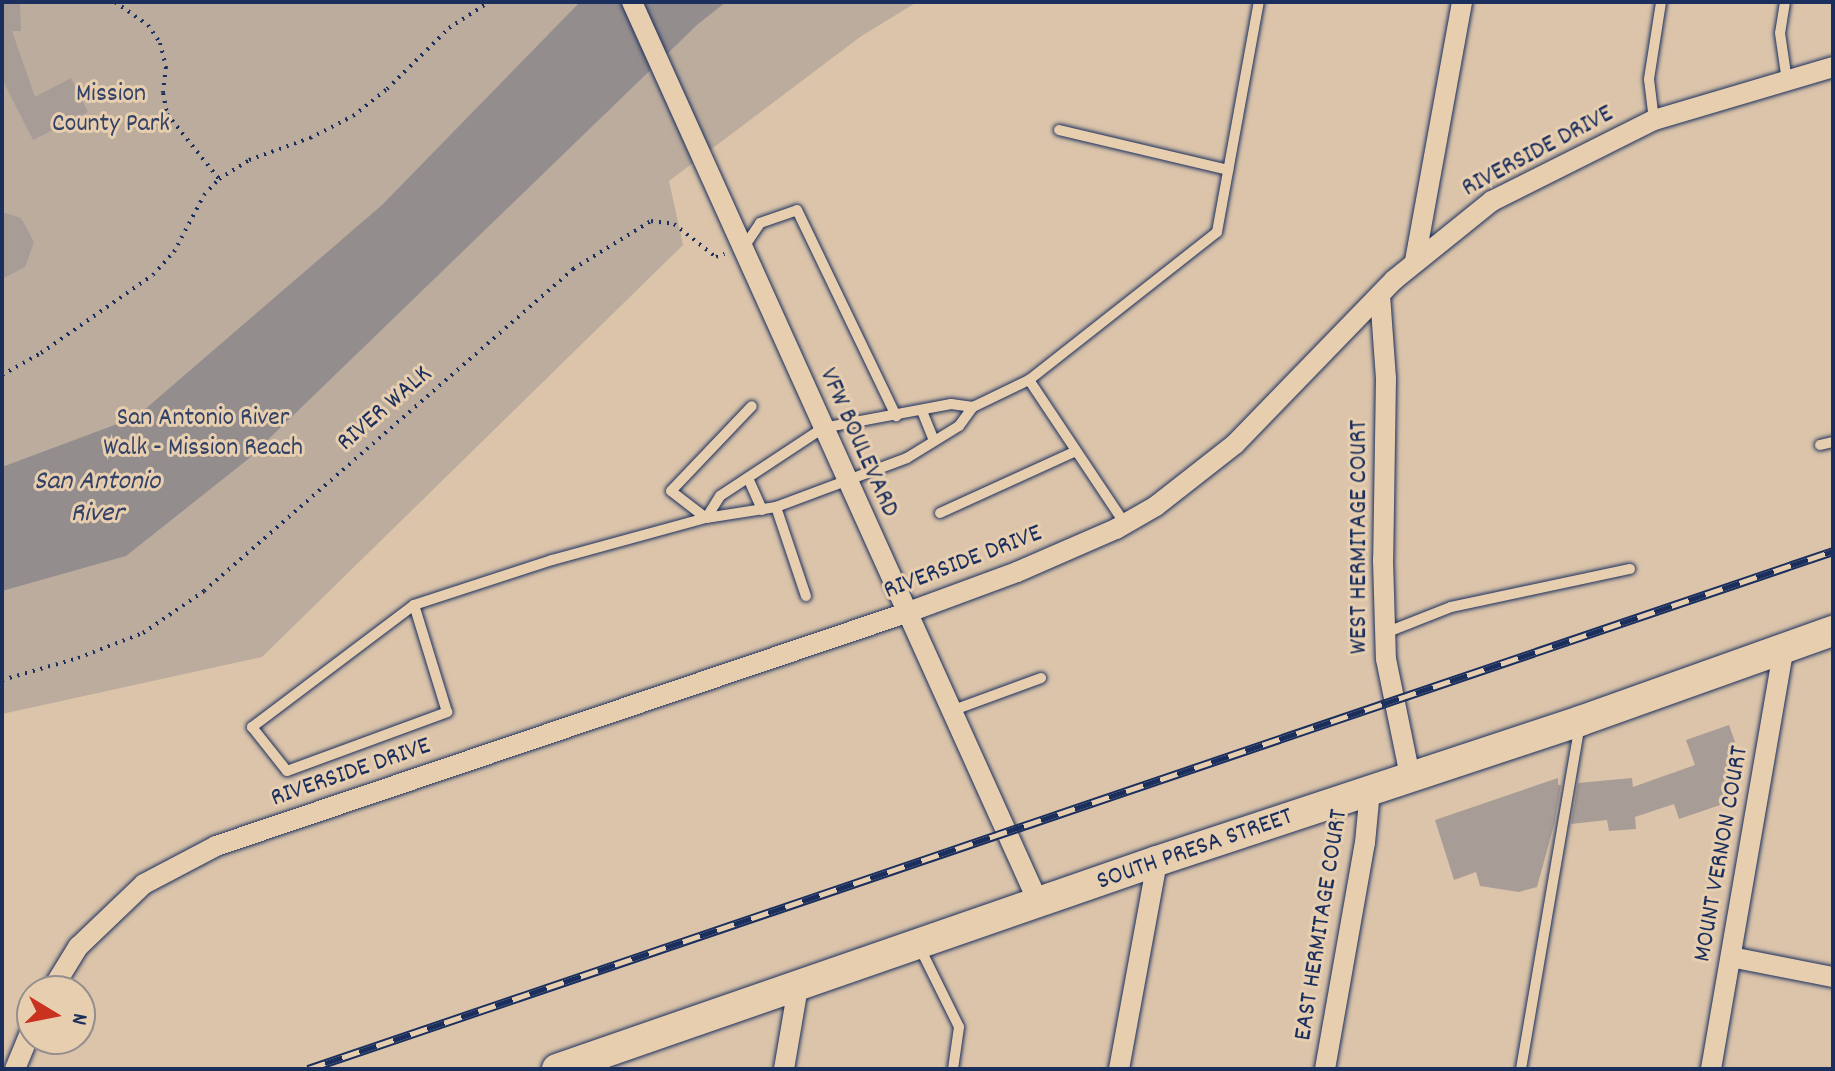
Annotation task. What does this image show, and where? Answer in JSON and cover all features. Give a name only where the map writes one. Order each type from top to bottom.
[{"type":"main road","name":"SOUTH PRESA STREET","points":[[557,1069],[595,1062],[1157,861],[1580,721],[1833,631]]},
{"type":"street","name":"VFW BOULEVARD","points":[[632,2],[1039,904]]},
{"type":"street","points":[[1415,261],[1462,2]]},
{"type":"street","name":"RIVERSIDE DRIVE","points":[[61,975],[78,947],[144,884],[216,846],[906,613],[1017,572],[1125,524],[1156,506],[1235,444],[1415,261],[1492,201],[1654,120],[1833,67]]},
{"type":"street","name":"WEST HERMITAGE COURT","points":[[1380,295],[1386,378],[1385,633],[1391,700],[1410,776]]},
{"type":"street","name":"MOUNT VERNON COURT","points":[[1711,1069],[1784,648]]},
{"type":"street","name":"EAST HERMITAGE COURT","points":[[1325,1069],[1365,843],[1370,790]]},
{"type":"street","points":[[1119,1069],[1157,861]]},
{"type":"street","points":[[1731,957],[1833,977]]},
{"type":"street","points":[[784,1069],[798,987]]},
{"type":"lane","points":[[414,605],[447,712],[287,771],[252,727],[414,605],[552,560],[706,518],[776,507],[907,458],[959,426],[973,407],[1029,380],[1217,232],[1259,2]]},
{"type":"lane","points":[[1654,120],[1649,79],[1661,2]]},
{"type":"lane","points":[[1785,2],[1780,33],[1787,83]]},
{"type":"lane","points":[[1059,130],[1228,170]]},
{"type":"lane","points":[[743,248],[760,223],[797,210],[896,416]]},
{"type":"lane","points":[[1029,380],[1125,524]]},
{"type":"lane","points":[[706,518],[720,496],[823,428],[951,404],[973,407]]},
{"type":"lane","points":[[706,518],[671,491],[752,406]]},
{"type":"lane","points":[[922,411],[934,441]]},
{"type":"lane","points":[[1820,445],[1833,442]]},
{"type":"lane","points":[[940,513],[1076,451]]},
{"type":"lane","points":[[748,478],[762,510]]},
{"type":"lane","points":[[776,507],[806,596]]},
{"type":"lane","points":[[1385,633],[1451,607],[1630,569]]},
{"type":"lane","points":[[951,711],[1041,678]]},
{"type":"lane","points":[[1521,1069],[1580,721]]},
{"type":"lane","points":[[919,945],[959,1027],[953,1069]]},
{"type":"path","points":[[115,2],[148,25],[160,43],[166,67],[163,93],[167,114],[219,179]]},
{"type":"path","points":[[2,375],[41,353],[153,275],[174,252],[204,195],[219,179],[249,160],[310,138],[353,116],[387,89],[449,28],[489,2]]},
{"type":"path","name":"RIVER WALK","points":[[2,680],[78,658],[143,633],[204,591],[573,269],[651,221],[674,224],[716,257],[743,248]]},
{"type":"green space","name":"San Antonio River Walk - Mission Reach","points":[[2,2],[917,2],[860,37],[669,181],[683,245],[262,657],[2,714]]},
{"type":"water","name":"San Antonio River","points":[[580,2],[726,2],[698,24],[247,460],[126,556],[2,591],[2,467],[136,417],[382,205]]},
{"type":"building","points":[[2,2],[20,2],[21,31],[12,31],[35,97],[71,78],[88,112],[33,140],[2,79]]},
{"type":"building","points":[[2,212],[21,218],[34,242],[25,267],[2,279]]},
{"type":"building","points":[[1729,725],[1735,742],[1723,804],[1679,819],[1674,804],[1635,817],[1636,829],[1609,831],[1607,820],[1571,824],[1578,783],[1632,778],[1633,787],[1695,765],[1686,740]]},
{"type":"building","points":[[1558,778],[1558,785],[1561,785],[1554,825],[1537,887],[1519,892],[1480,886],[1476,872],[1454,880],[1435,820]]},
{"type":"railway","points":[[308,1069],[1833,551]]},
{"type":"park label","name":"Mission County Park","points":[[111,110]]}]
